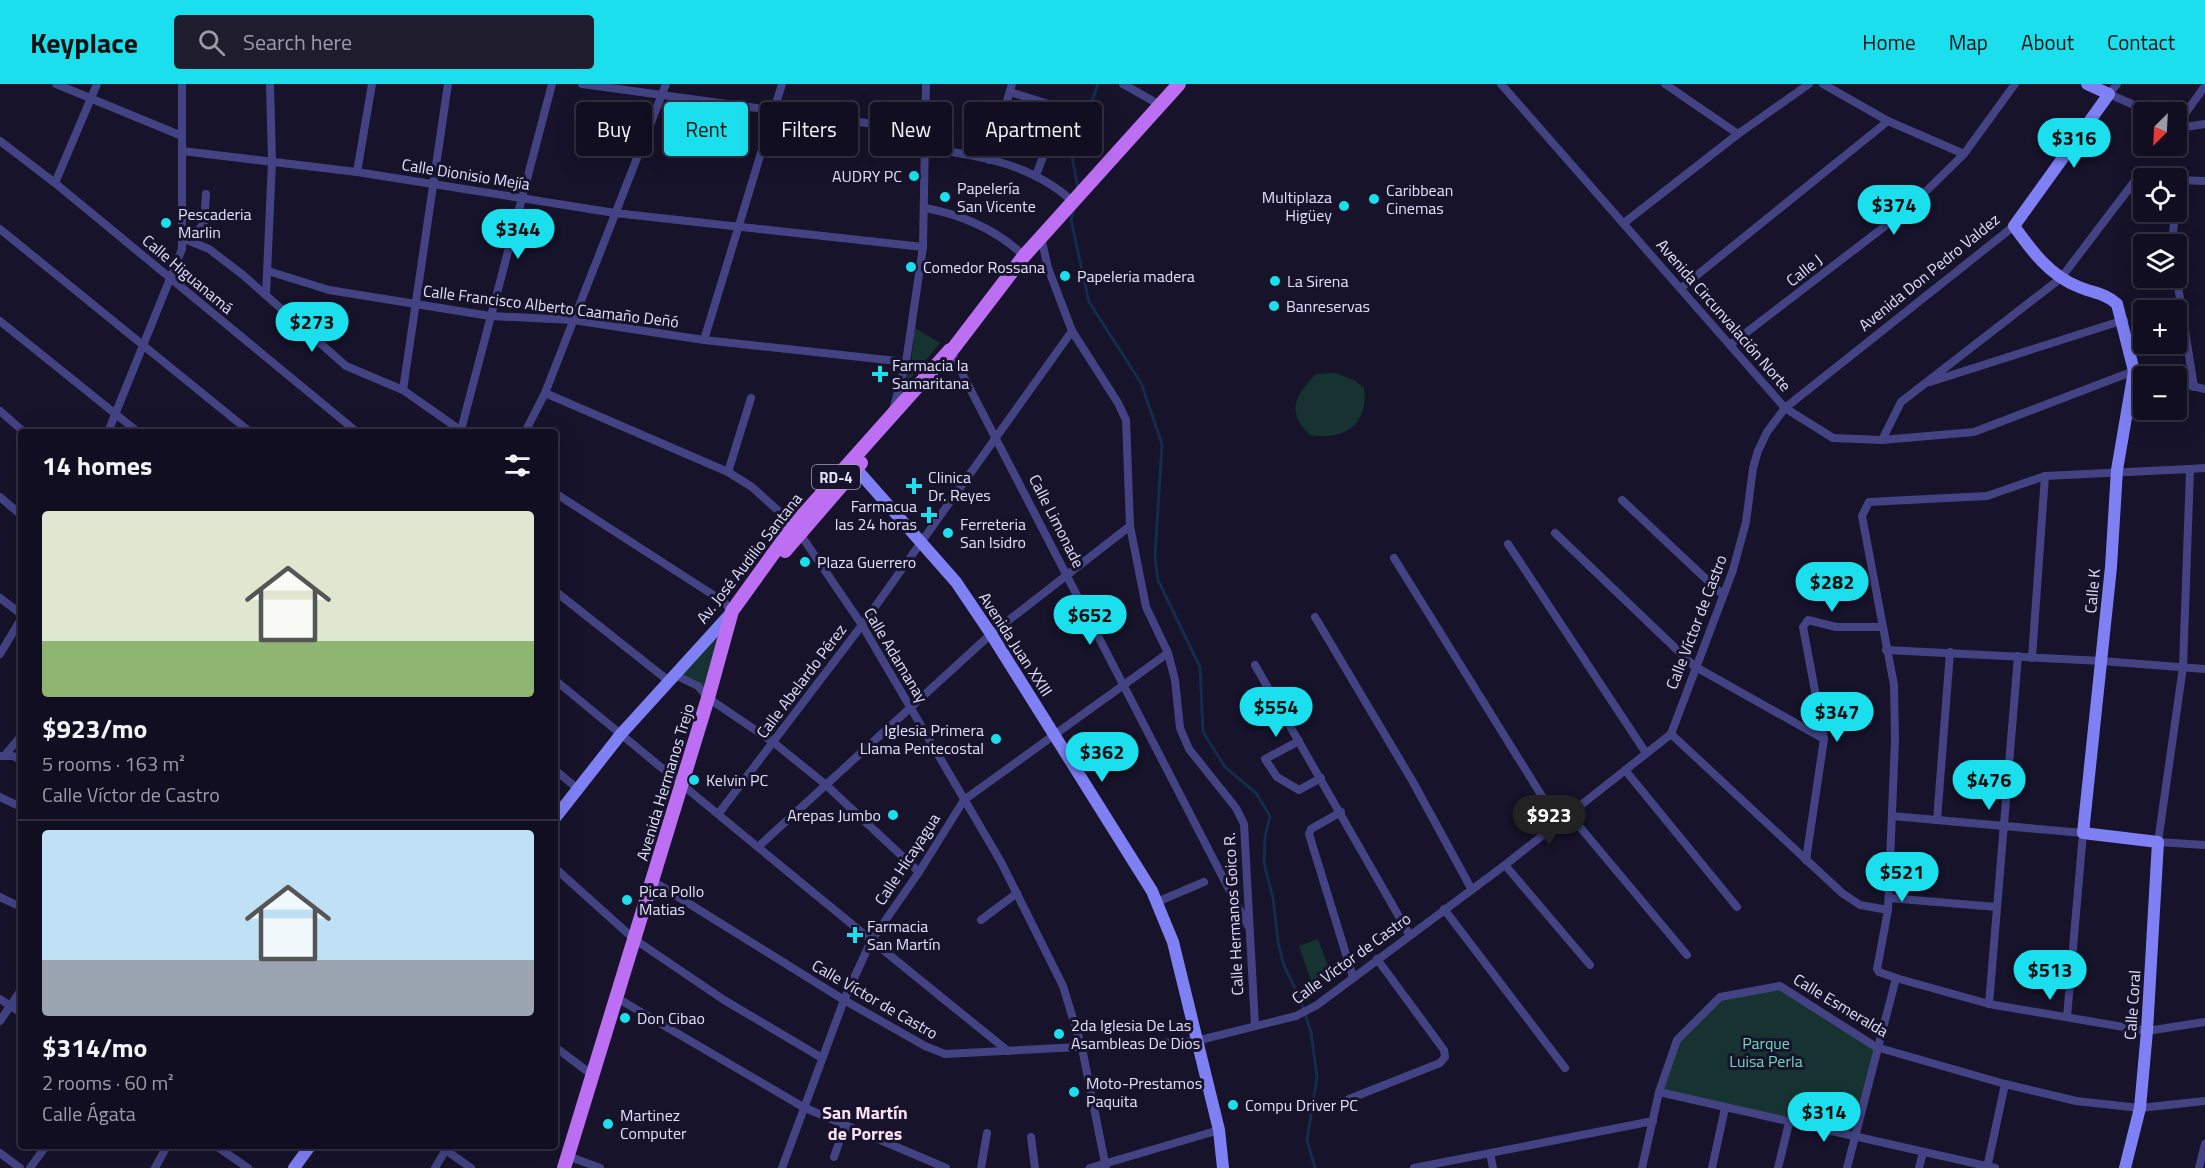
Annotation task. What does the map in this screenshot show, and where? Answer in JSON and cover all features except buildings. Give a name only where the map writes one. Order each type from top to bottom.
[{"type":"main road","name":"RD-4","points":[[853,465],[892,414],[950,350],[1024,256],[1179,84]]},
{"type":"main road","name":"RD-4","points":[[732,611],[796,530],[937,375],[950,350]]},
{"type":"main road","name":"Avenida Hermanos Trejo","points":[[566,1162],[591,1074],[617,998],[680,784],[708,698],[732,611]]},
{"type":"street","points":[[56,84],[182,136]]},
{"type":"street","points":[[55,183],[96,84]]},
{"type":"street","points":[[182,84],[186,240]]},
{"type":"street","points":[[267,295],[272,162],[270,84]]},
{"type":"street","points":[[357,172],[372,84]]},
{"type":"street","points":[[403,390],[448,84]]},
{"type":"street","points":[[462,429],[552,84]]},
{"type":"street","points":[[582,84],[760,108]]},
{"type":"street","points":[[527,429],[545,393],[666,84]]},
{"type":"street","points":[[777,102],[783,84]]},
{"type":"street","points":[[926,84],[926,102]]},
{"type":"street","points":[[1123,84],[1160,105]]},
{"type":"street","name":"Avenida Circunvalación Norte","points":[[1501,84],[1785,408],[1833,438],[1882,440],[1974,432],[2133,371]]},
{"type":"street","points":[[1665,84],[1738,134]]},
{"type":"street","points":[[1624,223],[1738,134],[1809,84]]},
{"type":"street","points":[[1823,84],[1888,121],[1965,154]]},
{"type":"street","name":"Calle J","points":[[1730,345],[1910,207],[1965,154],[2015,84]]},
{"type":"street","points":[[2087,84],[2113,89],[2134,102]]},
{"type":"street","points":[[2187,111],[2205,86]]},
{"type":"street","points":[[989,160],[1011,88],[1047,102]]},
{"type":"street","name":"Avenida Don Pedro Valdez","points":[[1785,408],[2013,226],[2113,89]]},
{"type":"street","points":[[1681,288],[1888,121]]},
{"type":"street","points":[[2187,127],[2205,124]]},
{"type":"street","name":"Calle Higuanamá","points":[[0,141],[55,183],[353,429]]},
{"type":"street","name":"Calle Dionisio Mejía","points":[[182,151],[357,172],[615,213],[923,247]]},
{"type":"street","points":[[952,153],[989,160],[1036,175],[1073,200]]},
{"type":"street","points":[[704,340],[760,155]]},
{"type":"street","points":[[892,414],[906,362],[923,247],[925,156]]},
{"type":"street","points":[[1036,175],[1043,156]]},
{"type":"street","points":[[2187,180],[2205,181]]},
{"type":"street","points":[[1882,440],[1901,402],[2061,278],[2133,183]]},
{"type":"street","points":[[109,429],[186,240],[204,223],[206,194]]},
{"type":"street","points":[[925,208],[947,212],[984,227],[1012,244],[1024,256]]},
{"type":"street","name":"Calle K","points":[[2013,226],[2034,255],[2061,278],[2079,288],[2111,298],[2117,304],[2124,320],[2133,366]]},
{"type":"street","points":[[0,230],[246,429]]},
{"type":"street","name":"Calle Hermanos Goico R.","points":[[1041,237],[1048,268],[1072,330],[1118,403],[1126,420],[1130,526],[1146,607],[1168,652],[1175,680],[1180,728],[1189,749],[1236,808],[1244,824],[1254,1026]]},
{"type":"street","points":[[186,240],[209,249],[267,295],[346,366],[403,390],[459,429]]},
{"type":"street","name":"Calle Francisco Alberto Caamaño Deñó","points":[[268,271],[329,290],[490,316],[573,320],[704,340],[906,362]]},
{"type":"street","points":[[2178,288],[2193,387]]},
{"type":"street","points":[[1924,384],[2124,320]]},
{"type":"street","points":[[0,321],[134,429]]},
{"type":"street","name":"Calle Abelardo Pérez","points":[[719,813],[862,624],[1072,330]]},
{"type":"street","name":"Calle Limonade","points":[[950,350],[996,435],[1250,930]]},
{"type":"street","name":"Calle K","points":[[2067,1017],[2083,833],[2102,661],[2117,470],[2133,377]]},
{"type":"street","points":[[2187,385],[2205,390]]},
{"type":"street","name":"Calle Adamanay","points":[[545,393],[728,472],[752,487],[796,530],[862,624],[1017,893],[1063,986],[1082,1048],[1105,1166]]},
{"type":"street","points":[[728,472],[751,398]]},
{"type":"street","name":"Calle Víctor de Castro","points":[[651,880],[844,1000],[940,1053],[951,1055],[1196,1041],[1296,1016],[1317,1005],[1409,934],[1472,890],[1671,734],[1694,666],[1733,570],[1746,522],[1753,468],[1758,451],[1767,432],[1785,408]]},
{"type":"street","points":[[0,411],[21,429]]},
{"type":"street","name":"Avenida Juan XXIII","points":[[853,465],[956,582],[992,634],[1157,902],[1173,942],[1219,1130],[1224,1168]]},
{"type":"street","points":[[2205,468],[2117,470],[2045,476],[1987,496],[1869,502],[1862,516],[1881,627],[1894,685],[1889,898],[1877,969],[1879,972],[1989,1004],[2147,1031],[2205,1022]]},
{"type":"street","points":[[2158,842],[2183,667],[2190,469]]},
{"type":"street","points":[[2032,658],[2045,476]]},
{"type":"street","points":[[558,495],[724,602],[732,611]]},
{"type":"street","points":[[0,497],[18,512]]},
{"type":"street","points":[[1622,500],[1723,595]]},
{"type":"street","points":[[759,846],[992,634],[1130,526]]},
{"type":"street","points":[[1555,533],[1694,666],[1824,739]]},
{"type":"street","points":[[1508,544],[1646,753]]},
{"type":"street","points":[[1394,558],[1558,822]]},
{"type":"street","points":[[558,593],[673,678],[698,686],[708,698],[773,742],[825,784],[919,872]]},
{"type":"street","points":[[0,598],[18,612]]},
{"type":"street","name":"Av. José Audilio Santana","points":[[558,814],[621,734],[732,611]]},
{"type":"street","points":[[1315,617],[1413,782],[1472,890]]},
{"type":"street","points":[[1806,860],[1824,739],[1804,623],[1808,620],[1836,627],[1881,627]]},
{"type":"street","points":[[0,654],[18,625]]},
{"type":"street","points":[[1886,650],[2102,661],[2205,669]]},
{"type":"street","name":"Calle Hicayagua","points":[[782,1168],[844,1000],[871,941],[919,872],[964,800],[1053,733],[1168,652]]},
{"type":"street","points":[[1937,820],[1950,652]]},
{"type":"street","points":[[1989,1004],[2018,656]]},
{"type":"street","points":[[1255,665],[1409,934]]},
{"type":"street","points":[[558,682],[1008,1051]]},
{"type":"street","points":[[1671,734],[1851,900],[1860,905],[1888,910]]},
{"type":"street","points":[[2,756],[18,739]]},
{"type":"street","points":[[1299,741],[1265,759],[1277,777],[1299,790],[1321,778]]},
{"type":"street","points":[[2,756],[18,759]]},
{"type":"street","points":[[1625,770],[1737,907]]},
{"type":"street","points":[[558,772],[578,789]]},
{"type":"street","points":[[0,797],[18,806]]},
{"type":"street","points":[[1341,812],[1311,829],[1309,834],[1353,977]]},
{"type":"street","points":[[1569,814],[1687,955]]},
{"type":"street","points":[[1892,816],[2205,845]]},
{"type":"street","name":"Calle Coral","points":[[2125,1168],[2140,1108],[2158,842]]},
{"type":"street","points":[[1504,865],[1590,965]]},
{"type":"street","points":[[558,871],[634,939],[724,1000],[822,1058]]},
{"type":"street","points":[[1157,902],[1204,882]]},
{"type":"street","points":[[981,920],[1017,893]]},
{"type":"street","points":[[0,897],[18,906]]},
{"type":"street","points":[[1889,898],[1997,907]]},
{"type":"street","points":[[1444,909],[1565,1068]]},
{"type":"street","points":[[1350,1099],[1440,1063],[1445,1057],[1444,1050],[1377,959]]},
{"type":"street","points":[[1846,1168],[1896,978]]},
{"type":"street","name":"Calle Esmeralda","points":[[1642,1168],[1659,1092],[1677,1040],[1720,997],[1780,986],[1876,1047],[2005,1084],[2076,1101],[2140,1108],[2205,1101]]},
{"type":"street","points":[[0,1021],[18,994]]},
{"type":"street","points":[[617,998],[804,1107],[946,1168]]},
{"type":"street","points":[[0,999],[18,1011]]},
{"type":"street","points":[[558,1049],[591,1074]]},
{"type":"street","points":[[1659,1092],[1990,1167],[2005,1084]]},
{"type":"street","points":[[1712,1168],[1725,1108]]},
{"type":"street","points":[[1414,1168],[1653,1121]]},
{"type":"street","points":[[1778,1168],[1789,1123]]},
{"type":"street","points":[[834,1157],[845,1125]]},
{"type":"street","points":[[1090,1168],[1105,1166],[1219,1130]]},
{"type":"street","points":[[981,1168],[987,1133]]},
{"type":"street","points":[[1031,1137],[1035,1168]]},
{"type":"street","points":[[2199,1168],[2205,1144]]},
{"type":"street","points":[[30,1168],[44,1149]]},
{"type":"street","points":[[155,1168],[165,1149]]},
{"type":"street","points":[[220,1149],[248,1168]]},
{"type":"street","points":[[294,1168],[308,1149]]},
{"type":"street","points":[[435,1168],[444,1149]]},
{"type":"street","points":[[447,1149],[471,1168]]},
{"type":"street","points":[[1919,1168],[1923,1152]]},
{"type":"street","points":[[0,1153],[20,1168]]},
{"type":"street","points":[[1490,1153],[1493,1168]]},
{"type":"street","points":[[566,1162],[600,1168]]},
{"type":"green space","points":[[915,328],[940,343],[903,388],[911,362]]},
{"type":"green space","points":[[1335,373],[1354,380],[1364,388],[1362,412],[1358,421],[1343,433],[1310,435],[1298,419],[1296,403],[1303,389],[1316,374]]},
{"type":"green space","points":[[732,611],[708,698],[675,675]]},
{"type":"green space","points":[[1318,939],[1332,976],[1312,984],[1299,946]]},
{"type":"green space","name":"Parque Luisa Perla","points":[[1780,986],[1876,1047],[1853,1135],[1659,1092],[1677,1040],[1720,997]]},
{"type":"waterway","points":[[1078,188],[1072,157],[1098,84]]},
{"type":"waterway","points":[[1074,209],[1071,220],[1089,302],[1141,383],[1162,444],[1155,557],[1158,580],[1200,667],[1203,732],[1225,767],[1256,793],[1270,816],[1265,837],[1264,863],[1273,898],[1278,942],[1284,966],[1300,998],[1311,1032],[1317,1077],[1307,1140],[1315,1168]]},
{"type":"place","name":"AUDRY PC","points":[[914,176]]},
{"type":"place","name":"Papelería San Vicente","points":[[945,197]]},
{"type":"place","name":"Caribbean Cinemas","points":[[1374,199]]},
{"type":"place","name":"Multiplaza Higüey","points":[[1344,206]]},
{"type":"place","name":"Pescaderia Marlin","points":[[166,223]]},
{"type":"place","name":"Comedor Rossana","points":[[911,267]]},
{"type":"place","name":"Papeleria madera","points":[[1065,276]]},
{"type":"place","name":"La Sirena","points":[[1275,281]]},
{"type":"place","name":"Banreservas","points":[[1274,306]]},
{"type":"place","name":"Farmacia la Samaritana","points":[[880,374]]},
{"type":"place","name":"Clinica Dr. Reyes","points":[[914,486]]},
{"type":"place","name":"Farmacua las 24 horas","points":[[929,515]]},
{"type":"place","name":"Ferreteria San Isidro","points":[[948,533]]},
{"type":"place","name":"Plaza Guerrero","points":[[805,562]]},
{"type":"place","name":"Iglesia Primera Llama Pentecostal","points":[[996,739]]},
{"type":"place","name":"Kelvin PC","points":[[694,780]]},
{"type":"place","name":"Arepas Jumbo","points":[[893,815]]},
{"type":"place","name":"Pica Pollo Matias","points":[[627,900]]},
{"type":"place","name":"Farmacia San Martín","points":[[855,935]]},
{"type":"place","name":"Don Cibao","points":[[625,1018]]},
{"type":"place","name":"2da Iglesia De Las Asambleas De Dios","points":[[1059,1034]]},
{"type":"place","name":"Moto-Prestamos Paquita","points":[[1074,1092]]},
{"type":"place","name":"Compu Driver PC","points":[[1233,1105]]},
{"type":"place","name":"Martinez Computer","points":[[608,1124]]},
{"type":"district","name":"San Martín de Porres","points":[[865,1122]]}]
